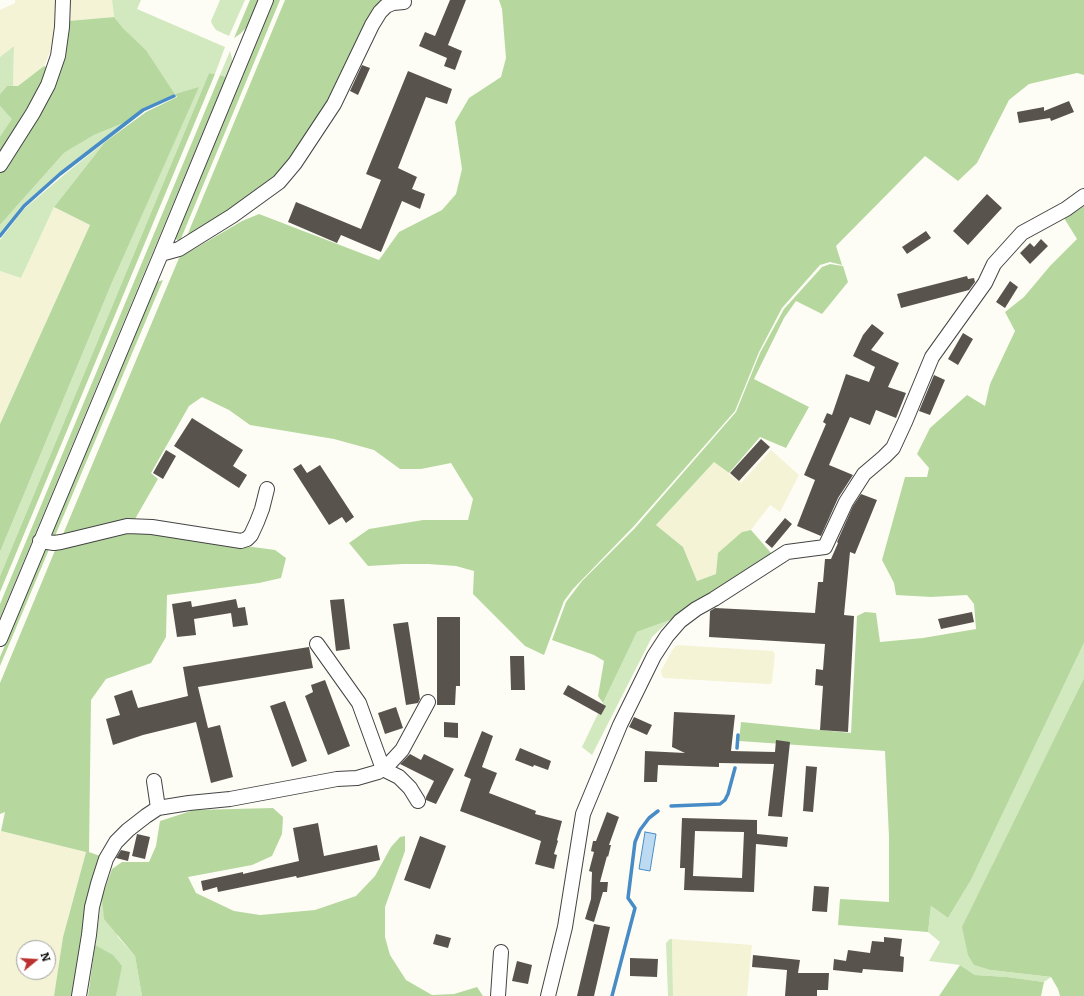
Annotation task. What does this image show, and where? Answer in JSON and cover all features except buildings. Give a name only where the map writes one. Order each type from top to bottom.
[{"type":"street","points":[[0,165],[33,113],[48,85],[58,56],[62,27],[63,0]]},
{"type":"street","points":[[0,639],[162,254],[266,0]]},
{"type":"street","points":[[162,254],[179,249],[232,216],[279,182],[339,105],[372,26],[380,12],[386,6],[393,3],[404,2]]},
{"type":"street","points":[[548,996],[566,927],[583,814],[620,725],[654,656],[667,636],[680,621],[696,609],[787,552],[825,547],[846,502],[864,474],[884,458],[892,448],[905,422],[932,357],[985,283],[994,264],[1022,233],[1066,209],[1084,196]]},
{"type":"street","points":[[40,542],[54,543],[127,526],[152,528],[241,542],[247,539],[254,528],[262,509],[267,489]]},
{"type":"street","points":[[317,644],[360,703],[383,769],[399,777],[410,788],[418,801]]},
{"type":"street","points":[[79,996],[92,907],[106,860],[116,842],[128,830],[158,808],[230,799],[337,779],[357,778],[378,772],[389,764],[402,750],[428,702]]},
{"type":"street","points":[[154,781],[158,808]]},
{"type":"street","points":[[498,996],[501,952]]},
{"type":"green space","points":[[15,0],[56,0],[56,23],[50,52],[44,66],[18,86],[13,86],[14,46],[0,57],[0,10],[15,3]]},
{"type":"green space","points":[[67,0],[112,0],[114,17],[68,21]]},
{"type":"green space","points":[[112,0],[141,0],[137,9],[225,47],[215,74],[209,73],[0,576],[0,552],[111,285],[198,88],[175,94],[146,50],[114,17]]},
{"type":"green space","points":[[220,0],[245,0],[229,36],[216,30],[211,21]]},
{"type":"green space","points":[[250,0],[259,0],[249,23],[240,34],[234,38]]},
{"type":"green space","points":[[274,0],[280,0],[180,241],[175,239]]},
{"type":"green space","points":[[285,0],[385,0],[327,106],[290,159],[262,189],[186,238]]},
{"type":"green space","points":[[499,0],[1084,0],[1084,75],[1077,73],[1029,84],[1009,100],[977,163],[958,181],[925,156],[836,246],[842,265],[830,262],[820,265],[782,308],[759,352],[735,411],[634,526],[573,589],[564,601],[544,655],[525,646],[473,594],[474,571],[456,566],[428,564],[368,566],[349,543],[369,529],[423,520],[468,520],[473,499],[451,463],[421,469],[400,469],[374,450],[334,439],[250,425],[229,410],[202,397],[189,406],[151,473],[158,479],[135,519],[61,539],[179,258],[242,221],[259,214],[379,260],[399,232],[442,210],[456,194],[462,169],[455,122],[469,98],[501,77],[506,58],[502,9]]},
{"type":"green space","points":[[114,17],[146,50],[175,94],[142,109],[126,122],[94,135],[64,153],[0,225],[0,172],[23,134],[68,21]]},
{"type":"green space","points":[[14,46],[13,86],[7,86],[0,94],[0,57]]},
{"type":"green space","points":[[230,51],[232,64],[226,77],[220,75]]},
{"type":"green space","points":[[44,66],[47,67],[39,88],[0,152],[0,137],[12,119],[0,106],[0,94],[7,86],[18,86]]},
{"type":"green space","points":[[209,73],[215,74],[0,592],[0,576]]},
{"type":"green space","points":[[220,75],[226,77],[0,618],[0,604]]},
{"type":"green space","points":[[199,87],[111,285],[0,552],[0,424],[90,225],[54,207],[105,142],[146,112],[177,97],[175,94]]},
{"type":"green space","points":[[0,106],[13,119],[1,138],[0,137]]},
{"type":"green space","points":[[126,122],[33,196],[23,205],[0,235],[0,225],[64,153],[94,135]]},
{"type":"green space","points":[[105,142],[54,207],[21,278],[0,271],[0,240],[24,209]]},
{"type":"green space","points":[[1084,204],[1084,643],[971,880],[948,918],[931,906],[928,932],[838,925],[840,899],[889,902],[889,837],[885,751],[739,741],[741,722],[851,733],[857,616],[865,612],[876,613],[880,642],[923,638],[976,629],[974,604],[967,595],[931,597],[896,595],[894,583],[882,560],[905,477],[927,477],[929,468],[917,454],[930,428],[967,395],[985,406],[990,384],[1015,331],[1005,312],[1024,297],[1050,266],[1077,239],[1064,218]]},
{"type":"green space","points":[[54,207],[90,225],[0,424],[0,271],[21,278]]},
{"type":"green space","points":[[830,264],[843,266],[848,282],[822,314],[796,301],[784,318],[754,379],[809,407],[786,448],[760,437],[729,473],[714,462],[656,525],[683,547],[697,581],[716,574],[718,553],[742,532],[751,530],[772,554],[670,620],[637,632],[603,703],[598,696],[604,661],[594,655],[552,640],[566,602],[582,581],[635,528],[736,412],[760,353],[784,309],[822,267]]},
{"type":"green space","points":[[163,280],[55,536],[50,536],[157,282]]},
{"type":"green space","points":[[771,450],[799,475],[780,512],[770,505],[751,530],[742,532],[716,574],[697,581],[683,547],[656,525],[714,462],[741,483]]},
{"type":"green space","points":[[137,531],[275,550],[286,558],[281,578],[259,583],[167,595],[166,637],[151,663],[106,679],[91,700],[89,852],[103,857],[74,996],[54,996],[63,937],[86,852],[1,831],[5,812],[0,814],[0,683],[56,548]]},
{"type":"green space","points":[[50,547],[0,666],[0,657],[45,549]]},
{"type":"green space","points":[[670,620],[652,637],[592,755],[582,747],[637,632]]},
{"type":"green space","points":[[1084,643],[1084,678],[992,866],[991,970],[1051,977],[1044,982],[1007,977],[975,975],[960,965],[929,961],[940,942],[928,932],[931,906],[948,918],[971,880]]},
{"type":"green space","points":[[677,645],[773,651],[775,654],[772,682],[771,684],[767,684],[664,678],[661,671],[673,649]]},
{"type":"green space","points":[[1084,678],[1084,996],[1060,996],[1051,977],[991,970],[974,965],[968,955],[962,927]]},
{"type":"green space","points":[[273,808],[283,817],[282,834],[272,856],[252,865],[188,877],[196,893],[234,911],[260,915],[315,910],[356,896],[375,876],[391,847],[400,837],[405,836],[405,851],[385,907],[385,937],[390,955],[406,980],[432,995],[454,994],[477,987],[483,996],[142,996],[135,956],[104,919],[102,897],[112,869],[122,862],[149,862],[156,846],[160,821],[194,810]]},
{"type":"green space","points":[[0,831],[86,851],[63,937],[54,996],[0,996]]},
{"type":"green space","points":[[102,897],[118,937],[135,956],[142,996],[116,996],[121,965],[95,945]]},
{"type":"green space","points":[[672,939],[752,945],[747,996],[673,996]]},
{"type":"green space","points":[[672,939],[673,996],[668,996],[666,943]]},
{"type":"green space","points":[[95,945],[113,955],[122,966],[116,996],[88,996]]},
{"type":"green space","points":[[960,965],[975,975],[1007,977],[1044,982],[1041,996],[939,996]]},
{"type":"water","points":[[645,832],[656,834],[650,871],[639,869]]},
{"type":"waterway","points":[[0,236],[24,206],[60,174],[143,110],[174,96]]},
{"type":"waterway","points":[[737,748],[738,735]]},
{"type":"waterway","points":[[671,806],[720,804],[725,800],[728,794],[735,768]]},
{"type":"waterway","points":[[612,996],[635,908],[628,898],[635,842],[640,830],[649,818],[658,811]]}]
